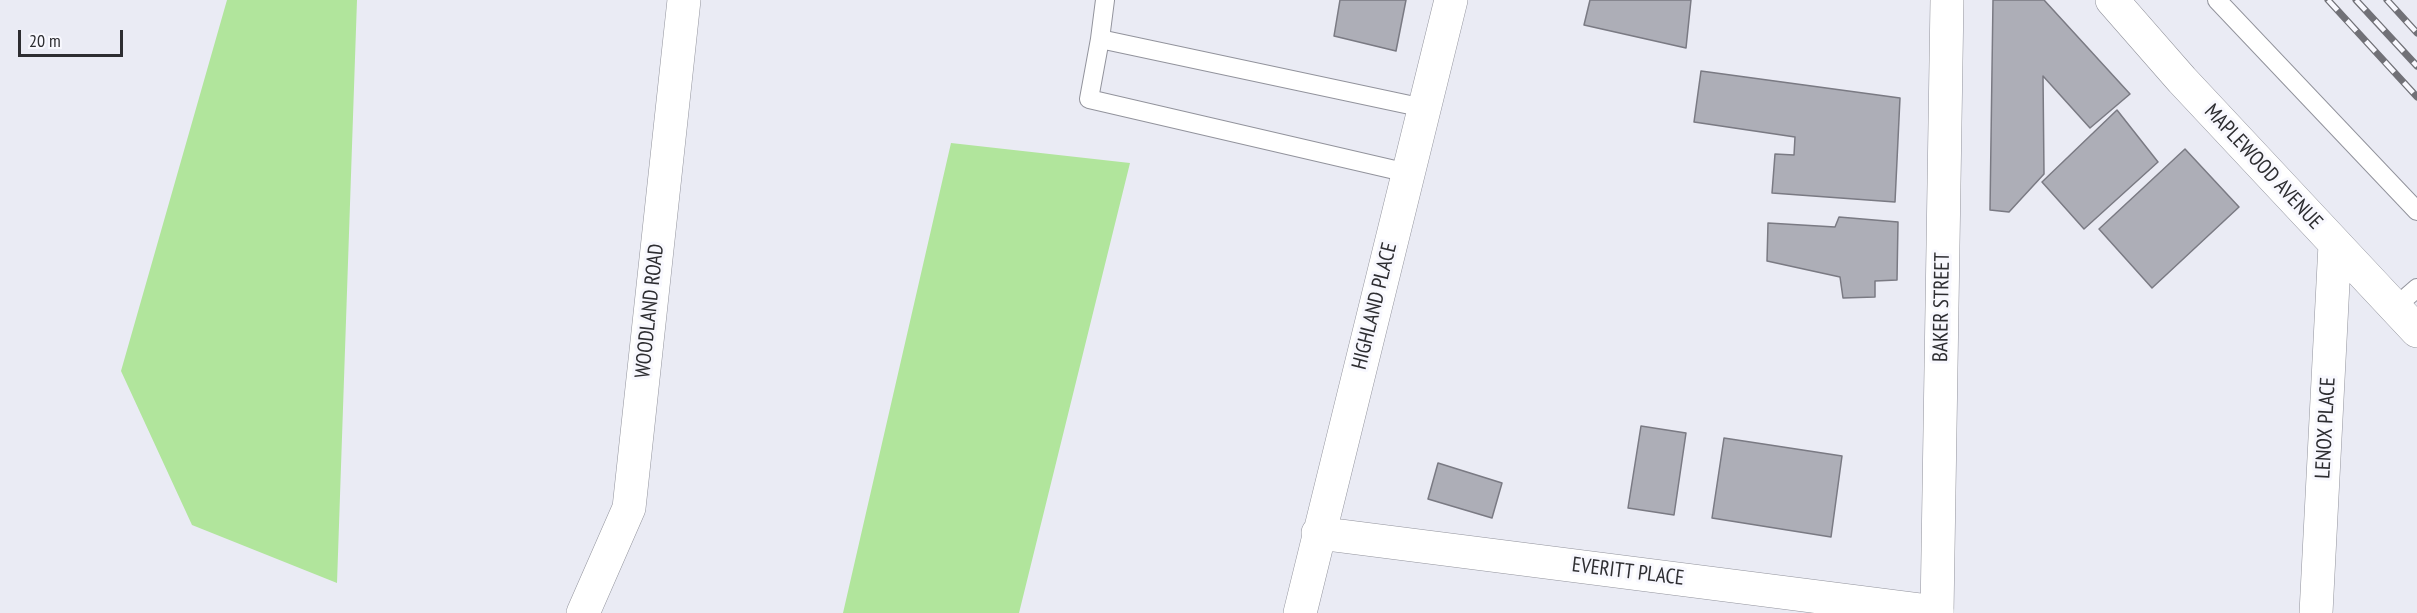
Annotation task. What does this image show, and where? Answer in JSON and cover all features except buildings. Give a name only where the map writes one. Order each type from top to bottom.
[{"type":"street","name":"WOODLAND ROAD","points":[[583,613],[629,508],[684,0]]},
{"type":"street","name":"HIGHLAND PLACE","points":[[1300,613],[1451,0]]},
{"type":"street","name":"BAKER STREET","points":[[1937,612],[1947,0]]},
{"type":"street","name":"MAPLEWOOD AVENUE","points":[[2112,0],[2182,80],[2336,244],[2405,298],[2417,331]]},
{"type":"street","name":"LENOX PLACE","points":[[2316,613],[2336,244]]},
{"type":"street","name":"EVERITT PLACE","points":[[1318,533],[1937,612]]},
{"type":"lane","points":[[1106,0],[1089,99],[1408,173]]},
{"type":"lane","points":[[2217,0],[2417,211]]},
{"type":"lane","points":[[1100,39],[1424,108]]},
{"type":"green space","points":[[227,0],[357,0],[337,583],[192,525],[121,371]]},
{"type":"green space","points":[[951,143],[1130,163],[1019,613],[843,613]]},
{"type":"railway","points":[[2328,0],[2417,97]]},
{"type":"railway","points":[[2356,0],[2417,66]]},
{"type":"railway","points":[[2387,0],[2417,33]]}]
